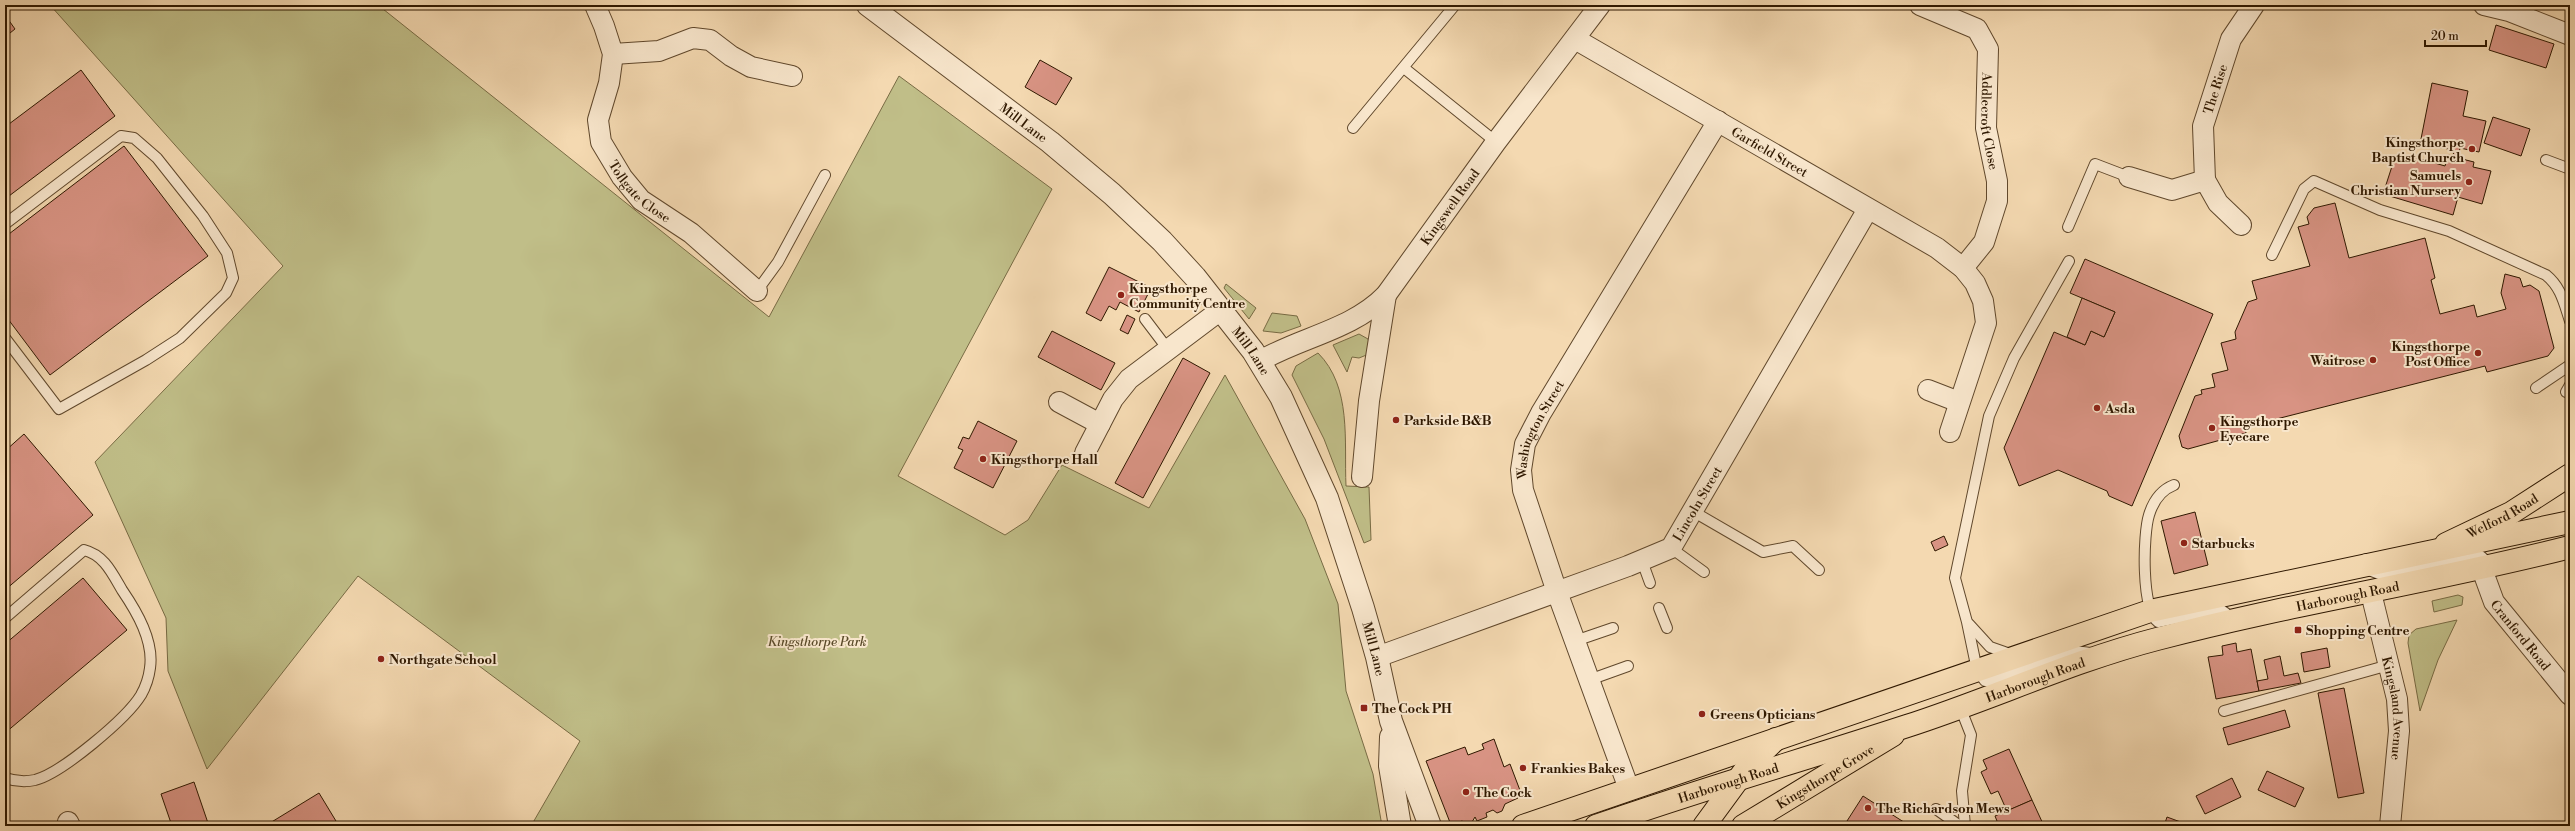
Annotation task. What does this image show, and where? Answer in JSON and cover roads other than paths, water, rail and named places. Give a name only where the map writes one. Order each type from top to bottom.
[{"type":"main road","name":"Welford Road","points":[[2432,550],[2512,513],[2570,475]]},
{"type":"main road","name":"Harborough Road","points":[[1523,826],[2150,611],[2432,550],[2570,522]]},
{"type":"main road","name":"Harborough Road","points":[[1596,826],[1738,778],[1908,726],[2104,655],[2235,619],[2371,593],[2484,569],[2570,547]]},
{"type":"main road","name":"Kingsthorpe Grove","points":[[1743,826],[1908,726]]},
{"type":"main road","points":[[1704,826],[1738,778],[1758,754],[1776,739]]},
{"type":"street","name":"Tollgate Close","points":[[595,5],[604,26],[613,54],[609,83],[598,120],[601,142],[622,177],[641,200],[691,232],[757,291]]},
{"type":"street","name":"Mill Lane","points":[[868,5],[1086,171],[1162,241],[1222,309],[1260,361],[1293,423],[1327,498],[1382,655],[1391,721],[1390,766],[1400,826]]},
{"type":"street","name":"Kingswell Road","points":[[1260,361],[1277,351],[1362,314],[1386,295],[1496,142],[1600,5]]},
{"type":"street","name":"Addlecroft Close","points":[[1920,5],[1977,29],[1988,49],[1986,128],[1997,181],[1997,201],[1984,242],[1963,268]]},
{"type":"street","name":"The Rise","points":[[2241,225],[2218,203],[2205,180],[2203,126],[2231,39],[2254,5]]},
{"type":"street","points":[[2484,5],[2509,11],[2570,36]]},
{"type":"street","points":[[613,54],[659,51],[693,38],[710,40],[731,56],[751,67],[792,76]]},
{"type":"street","name":"Garfield Street","points":[[1575,39],[1937,248],[1963,268],[1975,283],[1983,301],[1986,323],[1950,432]]},
{"type":"street","name":"Washington Street","points":[[1629,789],[1557,592],[1523,490],[1521,470],[1525,444],[1541,413],[1718,121]]},
{"type":"street","points":[[2129,176],[2172,190],[2205,180]]},
{"type":"street","name":"Lincoln Street","points":[[1382,655],[1642,561],[1671,548],[1694,512],[1868,209]]},
{"type":"street","points":[[1362,477],[1369,401],[1386,295]]},
{"type":"street","points":[[1084,452],[1113,399],[1128,379],[1167,348],[1222,309]]},
{"type":"street","points":[[1928,390],[1959,402]]},
{"type":"street","points":[[1059,402],[1100,424]]},
{"type":"street","name":"Harborough Road","points":[[2367,564],[2393,574],[2473,558],[2480,561],[2484,569]]},
{"type":"street","name":"Cranford Road","points":[[2484,569],[2494,602],[2570,695]]},
{"type":"street","name":"Kingsland Avenue","points":[[2371,593],[2390,664],[2397,700],[2399,731],[2390,826]]},
{"type":"street","points":[[1382,655],[1397,698],[1426,796],[1433,826]]},
{"type":"street","name":"Mill Lane","points":[[1391,721],[1433,826]]},
{"type":"lane","points":[[1353,128],[1455,5]]},
{"type":"lane","points":[[1404,68],[1496,142]]},
{"type":"lane","points":[[5,224],[121,136],[134,138],[157,158],[203,216],[227,253],[233,278],[226,293],[180,338],[146,360],[59,408],[5,338]]},
{"type":"lane","points":[[2546,160],[2570,168]]},
{"type":"lane","points":[[2068,227],[2095,164],[2129,176]]},
{"type":"lane","points":[[757,291],[778,262],[826,175]]},
{"type":"lane","points":[[2272,255],[2304,189],[2314,181],[2380,210],[2449,231],[2546,275],[2555,282],[2561,293],[2570,321]]},
{"type":"lane","points":[[2069,261],[2014,358],[1989,416],[1955,578],[1967,622],[1977,670],[1985,681],[1990,681],[2074,652],[2104,655]]},
{"type":"lane","points":[[1145,318],[1167,348]]},
{"type":"lane","points":[[2536,388],[2570,365]]},
{"type":"lane","points":[[2174,485],[2163,492],[2155,500],[2147,523],[2146,563],[2150,611],[2158,622],[2220,609],[2235,619]]},
{"type":"lane","points":[[1694,512],[1763,552],[1793,546],[1819,570]]},
{"type":"lane","points":[[1671,548],[1704,572]]},
{"type":"lane","points":[[5,618],[84,550],[94,552],[103,559],[131,602],[151,646],[150,669],[142,694],[100,737],[57,769],[35,780],[13,781],[5,778]]},
{"type":"lane","points":[[1642,561],[1650,583]]},
{"type":"lane","points":[[1659,608],[1667,628]]},
{"type":"lane","points":[[1967,622],[1990,648],[2000,653],[2018,656]]},
{"type":"lane","points":[[1575,642],[1613,628]]},
{"type":"lane","points":[[2224,711],[2390,664]]},
{"type":"lane","points":[[1589,680],[1628,666]]},
{"type":"lane","points":[[1960,707],[1971,735],[1962,791],[1965,826]]},
{"type":"lane","points":[[1936,809],[1960,826]]},
{"type":"place","name":"Kingsthorpe Baptist Church","points":[[2472,149]]},
{"type":"place","name":"Samuels Christian Nursery","points":[[2469,182]]},
{"type":"place","name":"Kingsthorpe Community Centre","points":[[1121,295]]},
{"type":"place","name":"Kingsthorpe Post Office","points":[[2478,353]]},
{"type":"place","name":"Waitrose","points":[[2373,360]]},
{"type":"place","name":"Asda","points":[[2097,408]]},
{"type":"place","name":"Parkside B&B","points":[[1396,420]]},
{"type":"place","name":"Kingsthorpe Eyecare","points":[[2212,428]]},
{"type":"place","name":"Kingsthorpe Hall","points":[[983,459]]},
{"type":"place","name":"Starbucks","points":[[2184,543]]},
{"type":"place","name":"Shopping Centre","points":[[2298,630]]},
{"type":"place","name":"Northgate School","points":[[381,659]]},
{"type":"place","name":"The Cock PH","points":[[1364,708]]},
{"type":"place","name":"Greens Opticians","points":[[1702,714]]},
{"type":"place","name":"Frankies Bakes","points":[[1523,768]]},
{"type":"place","name":"The Cock","points":[[1466,792]]},
{"type":"place","name":"The Richardson Mews","points":[[1868,808]]},
{"type":"park label","name":"Kingsthorpe Park","points":[[817,641]]}]
